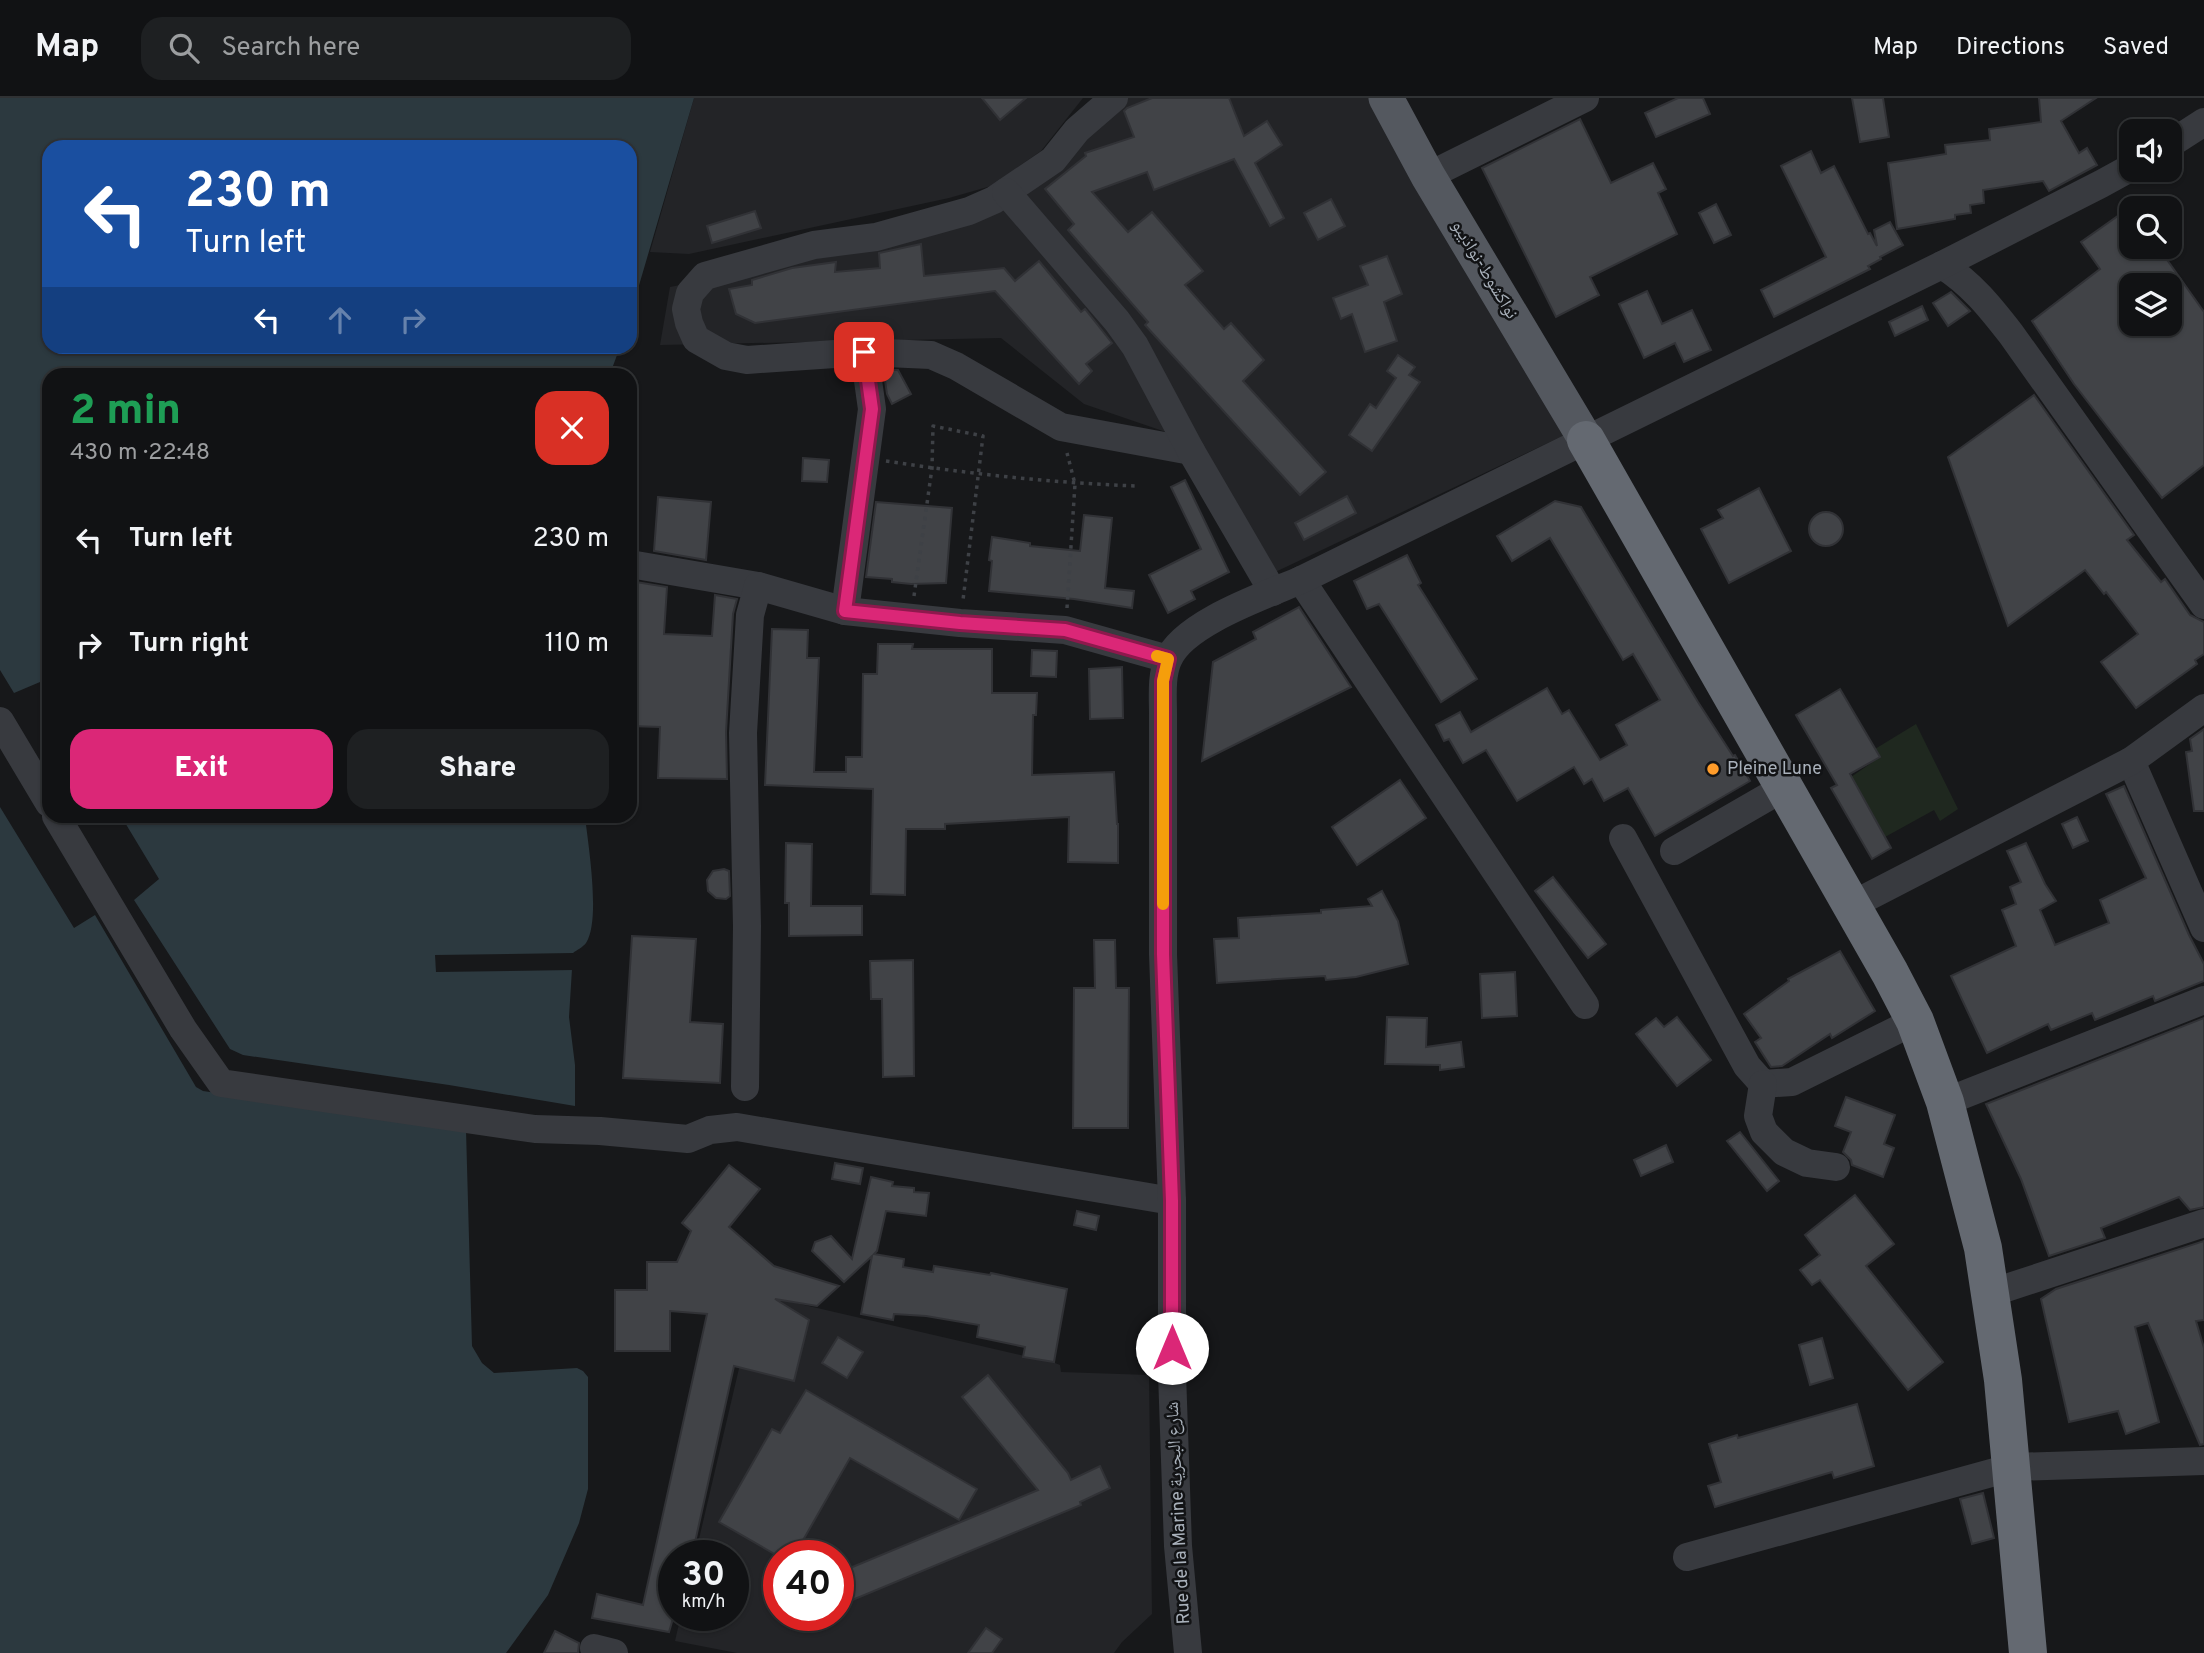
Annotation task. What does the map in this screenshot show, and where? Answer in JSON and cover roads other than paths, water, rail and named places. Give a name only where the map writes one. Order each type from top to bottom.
[{"type":"highway","points":[[1586,440],[1852,905],[1915,1021],[1945,1102],[1983,1248],[1991,1293],[2012,1467],[2028,1653]]},
{"type":"main road","name":"نواكشوط-نواذيبو","points":[[1386,98],[1428,176],[1586,440]]},
{"type":"street","points":[[1114,98],[1077,130],[1053,160],[1006,192],[969,211],[876,237],[814,246],[705,276],[690,293],[686,309],[689,323],[696,339],[726,356],[747,360],[864,352],[931,355],[956,366],[1061,427],[1191,451]]},
{"type":"street","points":[[1428,176],[1585,98]]},
{"type":"street","points":[[2182,136],[2204,122]]},
{"type":"street","points":[[637,565],[758,586],[845,611],[1065,630],[1168,659],[1196,629],[1236,608],[1301,580],[1586,440],[1942,265],[2119,174]]},
{"type":"street","points":[[1006,192],[1117,321],[1135,346],[1191,451],[1273,592]]},
{"type":"street","points":[[1942,265],[1978,292],[2011,334],[2099,454],[2204,606]]},
{"type":"street","points":[[845,611],[872,409],[864,352]]},
{"type":"street","points":[[1301,580],[1585,1006]]},
{"type":"street","points":[[745,1087],[747,926],[743,733],[750,615],[758,586]]},
{"type":"street","name":"Rue de la Marine شارع البحرية","points":[[1168,659],[1163,681],[1163,954],[1172,1201],[1178,1546],[1188,1653]]},
{"type":"street","points":[[1852,905],[2131,761],[2204,708]]},
{"type":"street","points":[[0,721],[42,791]]},
{"type":"street","points":[[2131,761],[2194,875],[2204,928]]},
{"type":"street","points":[[1674,851],[1785,787]]},
{"type":"street","points":[[61,823],[183,1028],[221,1083],[535,1129],[600,1131],[688,1139],[710,1130],[737,1127],[1172,1201]]},
{"type":"street","points":[[1623,838],[1746,1066],[1763,1084]]},
{"type":"street","points":[[1945,1102],[2204,1000]]},
{"type":"street","points":[[1763,1084],[1793,1082],[1915,1021]]},
{"type":"street","points":[[1763,1084],[1758,1116],[1764,1132],[1784,1152],[1807,1163],[1836,1167]]},
{"type":"street","points":[[1991,1293],[2204,1223]]},
{"type":"street","points":[[1687,1557],[2012,1467],[2204,1461]]},
{"type":"place","name":"Pleine Lune","points":[[1713,769]]}]
